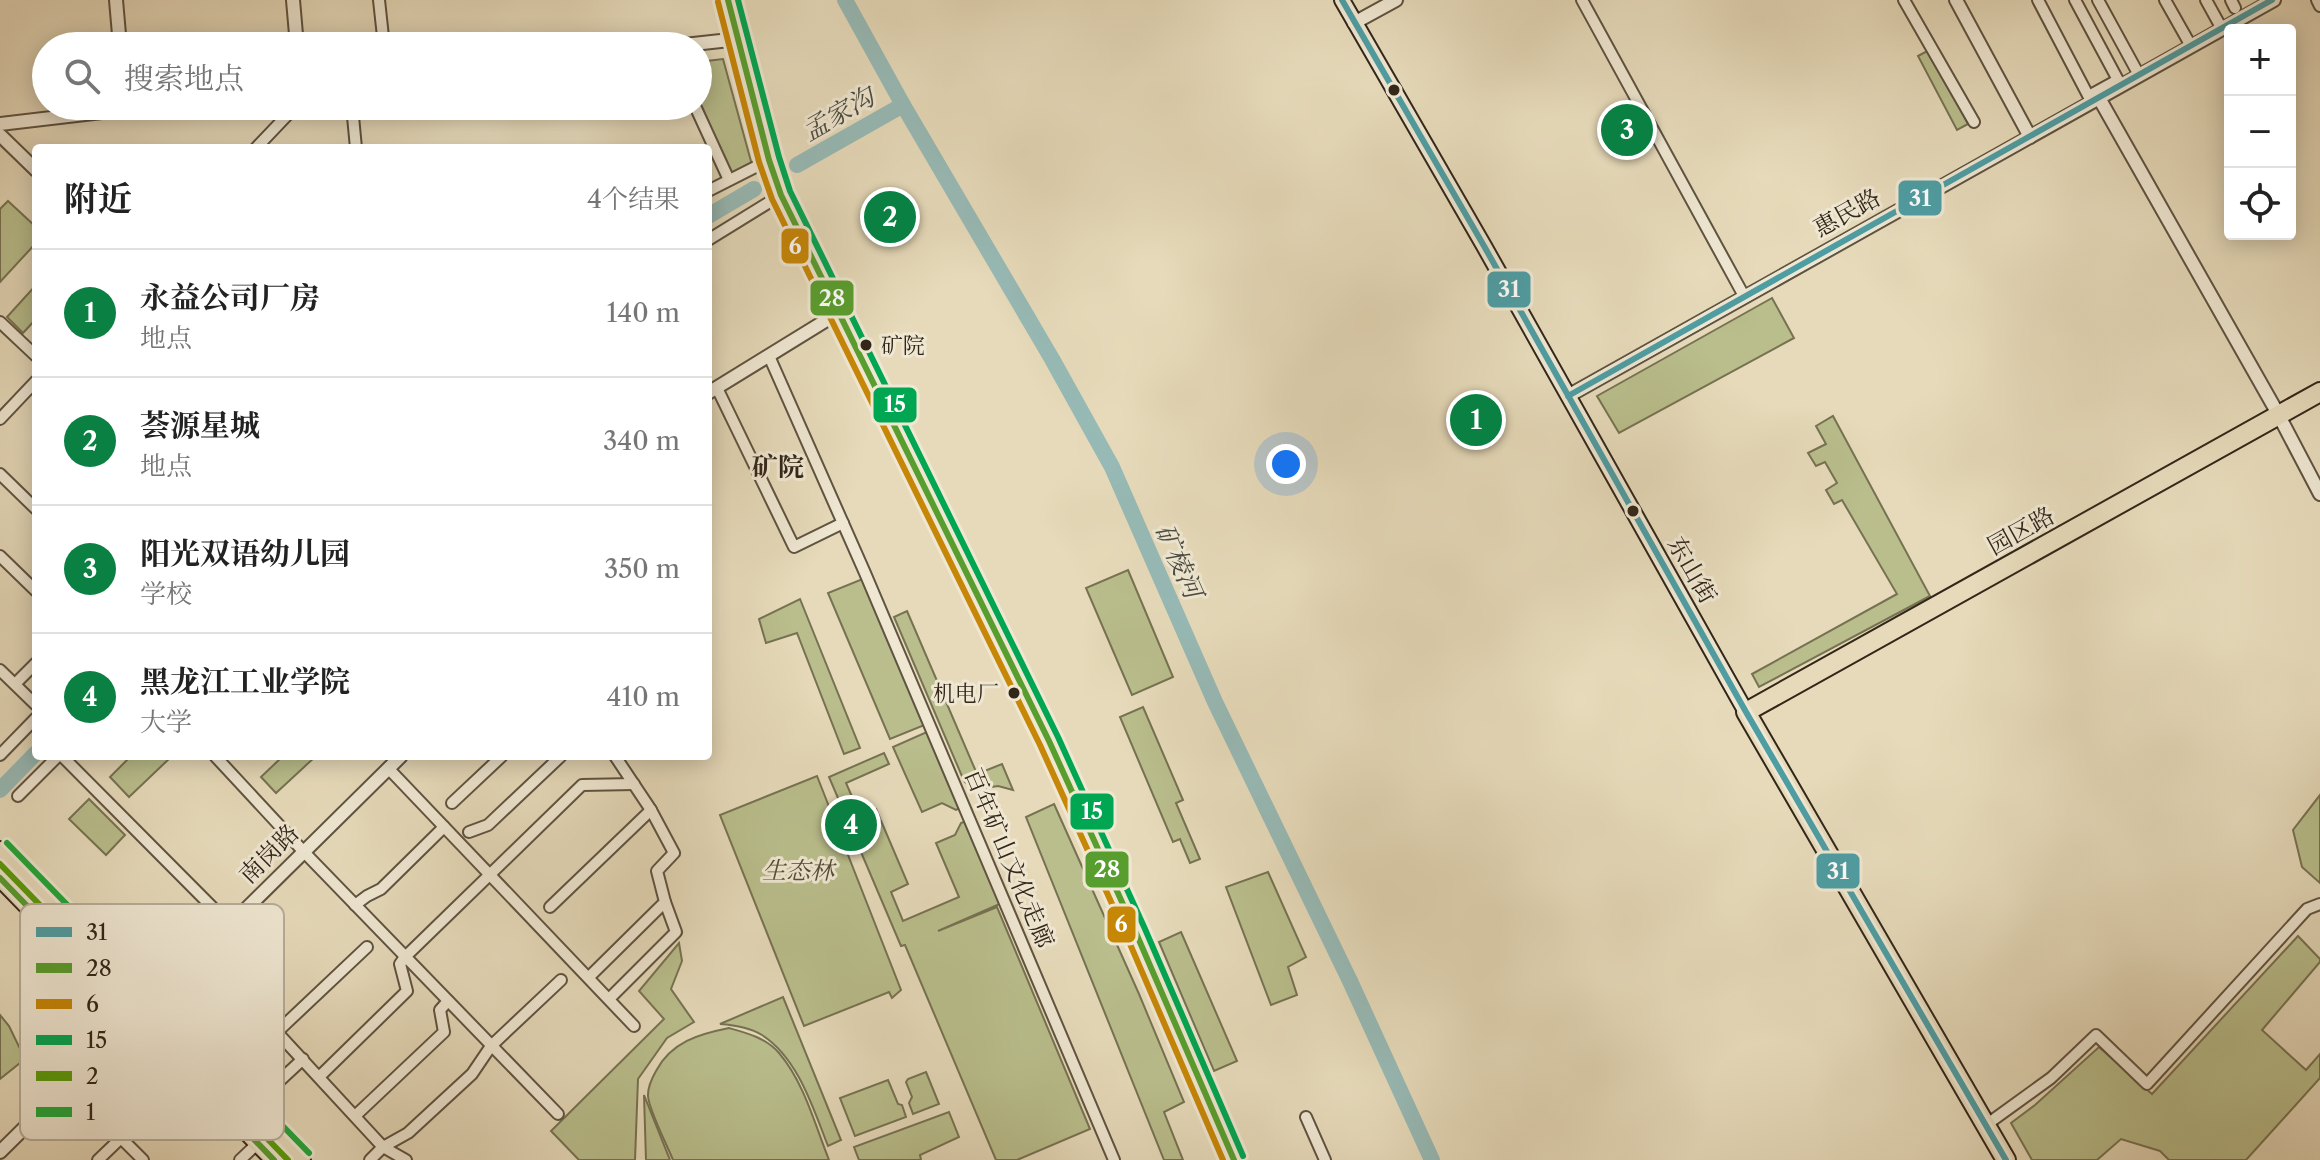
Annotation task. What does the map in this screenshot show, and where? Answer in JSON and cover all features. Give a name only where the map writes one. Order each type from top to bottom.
[{"type":"highway","name":"园区路","points":[[1746,712],[2320,392]]},
{"type":"highway","name":"东山街","points":[[1746,712],[2006,1160]]},
{"type":"main road","name":"东山街","points":[[1342,0],[1746,712]]},
{"type":"main road","points":[[0,850],[52,904]]},
{"type":"main road","points":[[0,878],[25,904]]},
{"type":"main road","points":[[255,1140],[274,1160]]},
{"type":"main road","points":[[282,1140],[302,1160]]},
{"type":"street","points":[[116,0],[119,32]]},
{"type":"street","points":[[293,0],[296,32]]},
{"type":"street","points":[[379,0],[382,32]]},
{"type":"street","points":[[728,0],[769,160],[781,195],[1049,741],[1234,1160]]},
{"type":"street","points":[[1354,23],[1396,0]]},
{"type":"street","points":[[1582,0],[1744,296]]},
{"type":"street","points":[[1904,0],[1974,122]]},
{"type":"street","points":[[1956,0],[2030,137]]},
{"type":"street","points":[[2038,0],[2279,415],[2320,494]]},
{"type":"street","points":[[2075,0],[2118,80],[2093,98]]},
{"type":"street","points":[[2098,0],[2139,75]]},
{"type":"street","points":[[2165,0],[2191,46]]},
{"type":"street","points":[[2206,0],[2222,29]]},
{"type":"street","name":"惠民路","points":[[1568,396],[2030,137],[2093,98],[2273,0]]},
{"type":"street","points":[[2317,0],[2320,6]]},
{"type":"street","points":[[712,42],[739,39]]},
{"type":"street","points":[[0,127],[46,120]]},
{"type":"street","points":[[260,144],[282,120]]},
{"type":"street","points":[[353,120],[356,144]]},
{"type":"street","points":[[701,120],[711,144]]},
{"type":"street","points":[[0,127],[32,165]]},
{"type":"street","points":[[712,146],[729,180]]},
{"type":"street","points":[[712,189],[769,160]]},
{"type":"street","points":[[712,238],[781,195]]},
{"type":"street","points":[[838,313],[712,391],[794,547],[843,523]]},
{"type":"street","points":[[0,322],[32,352]]},
{"type":"street","name":"百年矿山文化走廊","points":[[769,356],[865,573],[1114,1160]]},
{"type":"street","points":[[0,419],[32,385]]},
{"type":"street","points":[[0,474],[32,505]]},
{"type":"street","points":[[0,556],[32,587]]},
{"type":"street","points":[[15,684],[32,667]]},
{"type":"street","points":[[0,670],[32,701]]},
{"type":"street","points":[[0,755],[32,722]]},
{"type":"street","points":[[18,796],[56,760]]},
{"type":"street","points":[[64,760],[209,904]]},
{"type":"street","points":[[219,760],[558,1114]]},
{"type":"street","name":"南岗路","points":[[251,904],[397,760]]},
{"type":"street","points":[[452,803],[498,760]]},
{"type":"street","points":[[469,832],[488,825],[557,760]]},
{"type":"street","points":[[609,999],[676,932],[657,871],[674,853],[651,810],[618,760]]},
{"type":"street","points":[[388,768],[634,1026]]},
{"type":"street","points":[[319,1077],[407,991],[400,964],[405,957],[582,785],[634,784]]},
{"type":"street","points":[[550,907],[651,810]]},
{"type":"street","points":[[355,905],[381,889],[444,827]]},
{"type":"street","points":[[589,977],[665,902]]},
{"type":"street","points":[[1986,1125],[2051,1078],[2096,1035],[2147,1084],[2307,909],[2320,904]]},
{"type":"street","points":[[284,1025],[367,947]]},
{"type":"street","points":[[370,1160],[383,1147],[408,1133],[472,1074],[491,1046],[561,980]]},
{"type":"street","points":[[355,1116],[444,1032],[440,1010],[448,1001]]},
{"type":"street","points":[[284,1039],[383,1147],[406,1160]]},
{"type":"street","points":[[284,1077],[303,1059]]},
{"type":"street","points":[[1306,1117],[1325,1160]]},
{"type":"street","name":"南岗路","points":[[0,1152],[20,1132]]},
{"type":"street","points":[[98,1160],[119,1140]]},
{"type":"street","points":[[123,1140],[143,1160]]},
{"type":"street","points":[[240,1160],[258,1143]]},
{"type":"green space","points":[[1929,50],[1968,124],[1957,130],[1918,56]]},
{"type":"green space","points":[[723,59],[752,165],[729,177],[704,120],[712,120],[712,60]]},
{"type":"green space","points":[[8,201],[32,223],[32,247],[0,282],[0,209]]},
{"type":"green space","points":[[32,289],[32,323],[23,333],[7,317]]},
{"type":"green space","points":[[1772,298],[1794,338],[1619,433],[1597,396]]},
{"type":"green space","points":[[1833,416],[1930,596],[1759,687],[1752,674],[1897,594],[1842,500],[1834,504],[1826,490],[1837,483],[1825,462],[1816,466],[1808,453],[1826,444],[1816,426]]},
{"type":"green space","points":[[1128,570],[1173,677],[1132,695],[1086,588]]},
{"type":"green space","points":[[865,578],[927,724],[890,739],[828,593]]},
{"type":"green space","points":[[800,599],[860,748],[844,754],[797,633],[766,643],[759,619]]},
{"type":"green space","points":[[907,611],[977,774],[1002,764],[1013,790],[998,786],[973,790],[964,781],[894,617]]},
{"type":"green space","points":[[1143,707],[1183,800],[1176,803],[1200,859],[1190,863],[1180,839],[1173,842],[1120,717]]},
{"type":"green space","points":[[929,731],[962,807],[956,810],[942,803],[922,812],[893,747]]},
{"type":"green space","points":[[884,753],[889,764],[846,783],[860,815],[876,809],[908,884],[891,892],[903,921],[959,897],[936,843],[955,835],[961,823],[966,821],[1002,903],[938,931],[997,907],[1090,1129],[1017,1160],[996,1160],[905,945],[901,946],[829,777]]},
{"type":"green space","points":[[127,760],[168,760],[129,797],[110,777]]},
{"type":"green space","points":[[279,760],[312,760],[276,793],[261,777]]},
{"type":"green space","name":"生态林","points":[[817,776],[901,990],[892,998],[889,992],[804,1026],[720,815]]},
{"type":"green space","points":[[2320,795],[2320,883],[2302,867],[2293,830]]},
{"type":"green space","points":[[89,799],[125,835],[106,855],[69,819]]},
{"type":"green space","points":[[1054,804],[1184,1102],[1164,1112],[1183,1160],[1164,1160],[1026,817]]},
{"type":"green space","points":[[1268,872],[1306,957],[1288,967],[1297,995],[1271,1005],[1226,887]]},
{"type":"green space","points":[[1181,932],[1237,1061],[1214,1071],[1159,942]]},
{"type":"green space","points":[[2298,936],[2320,962],[2262,1030],[2306,1070],[2320,1054],[2320,1078],[2246,1160],[2169,1160],[2160,1151],[2121,1139],[2097,1160],[2032,1160],[2011,1123],[2099,1047],[2152,1094]]},
{"type":"green space","points":[[679,943],[682,961],[671,989],[694,1022],[667,1038],[638,1079],[635,1160],[579,1160],[551,1131],[664,1019],[639,991]]},
{"type":"green space","points":[[783,997],[841,1140],[828,1146],[803,1085],[775,1045],[757,1032],[720,1024]]},
{"type":"green space","points":[[0,1015],[20,1049],[20,1063],[0,1079]]},
{"type":"green space","points":[[729,1028],[768,1043],[788,1064],[808,1104],[829,1160],[673,1160],[649,1100],[652,1080],[662,1061],[678,1046],[707,1033]]},
{"type":"green space","points":[[926,1072],[939,1104],[913,1114],[909,1103],[912,1097],[906,1082]]},
{"type":"green space","points":[[888,1080],[906,1117],[855,1136],[840,1098]]},
{"type":"green space","points":[[644,1095],[670,1160],[646,1160]]},
{"type":"green space","points":[[949,1112],[959,1137],[920,1155],[921,1160],[859,1160],[854,1147]]},
{"type":"waterway","name":"矿棱河","points":[[845,0],[1112,467],[1215,702],[1350,981],[1432,1160]]},
{"type":"waterway","name":"孟家沟","points":[[797,165],[903,105]]},
{"type":"waterway","name":"孟家沟","points":[[712,214],[754,189]]},
{"type":"waterway","name":"孟家沟","points":[[0,790],[32,757]]},
{"type":"transit line","name":"28","points":[[728,0],[769,160],[781,195],[1049,741],[1234,1160]]},
{"type":"transit line","name":"15","points":[[738,0],[790,191],[1058,737],[1243,1156]]},
{"type":"transit line","name":"31","points":[[1342,0],[1746,712],[2006,1160]]},
{"type":"transit line","name":"31","points":[[1568,396],[2272,0]]},
{"type":"transit line","name":"6","points":[[718,2],[759,162],[772,199],[1040,745],[1223,1160]]},
{"type":"transit line","name":"1","points":[[7,843],[66,904]]},
{"type":"transit line","name":"2","points":[[0,864],[39,904]]},
{"type":"transit line","name":"28","points":[[0,878],[25,904]]},
{"type":"transit line","name":"1","points":[[284,1127],[309,1153]]},
{"type":"transit line","name":"28","points":[[255,1140],[274,1160]]},
{"type":"transit line","name":"2","points":[[269,1140],[288,1160]]},
{"type":"place","name":"阳光双语幼儿园","points":[[1627,130]]},
{"type":"place","name":"荟源星城","points":[[890,217]]},
{"type":"place","name":"矿院","points":[[866,345]]},
{"type":"place","name":"永益公司厂房","points":[[1476,420]]},
{"type":"place","name":"机电厂","points":[[1014,693]]},
{"type":"place","name":"黑龙江工业学院","points":[[851,825]]},
{"type":"district","name":"矿院","points":[[778,467]]}]
